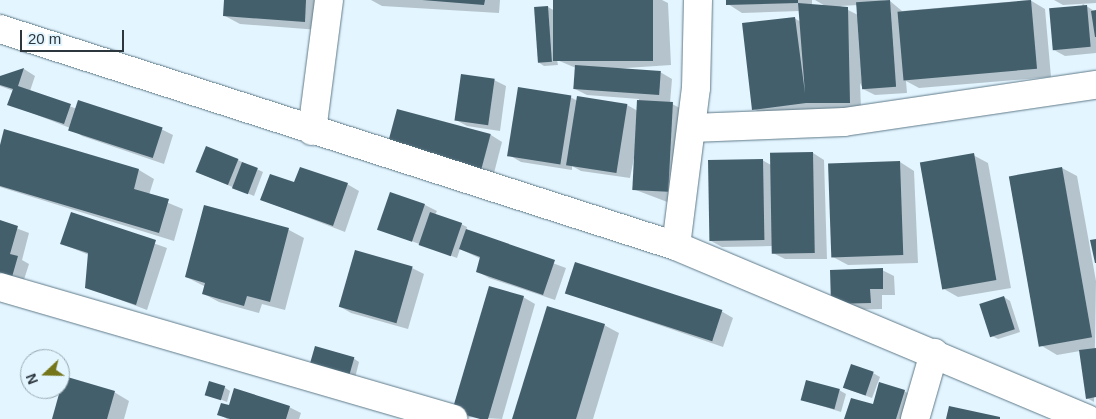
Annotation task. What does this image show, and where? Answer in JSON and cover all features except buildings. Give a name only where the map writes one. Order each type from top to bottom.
[{"type":"street","points":[[312,132],[329,0]]},
{"type":"street","points":[[676,246],[692,128],[698,0]]},
{"type":"street","points":[[0,29],[312,132],[676,246],[1087,419]]},
{"type":"street","points":[[692,128],[844,122],[1096,85]]},
{"type":"street","points":[[0,287],[453,419]]},
{"type":"street","points":[[915,419],[934,353]]}]
